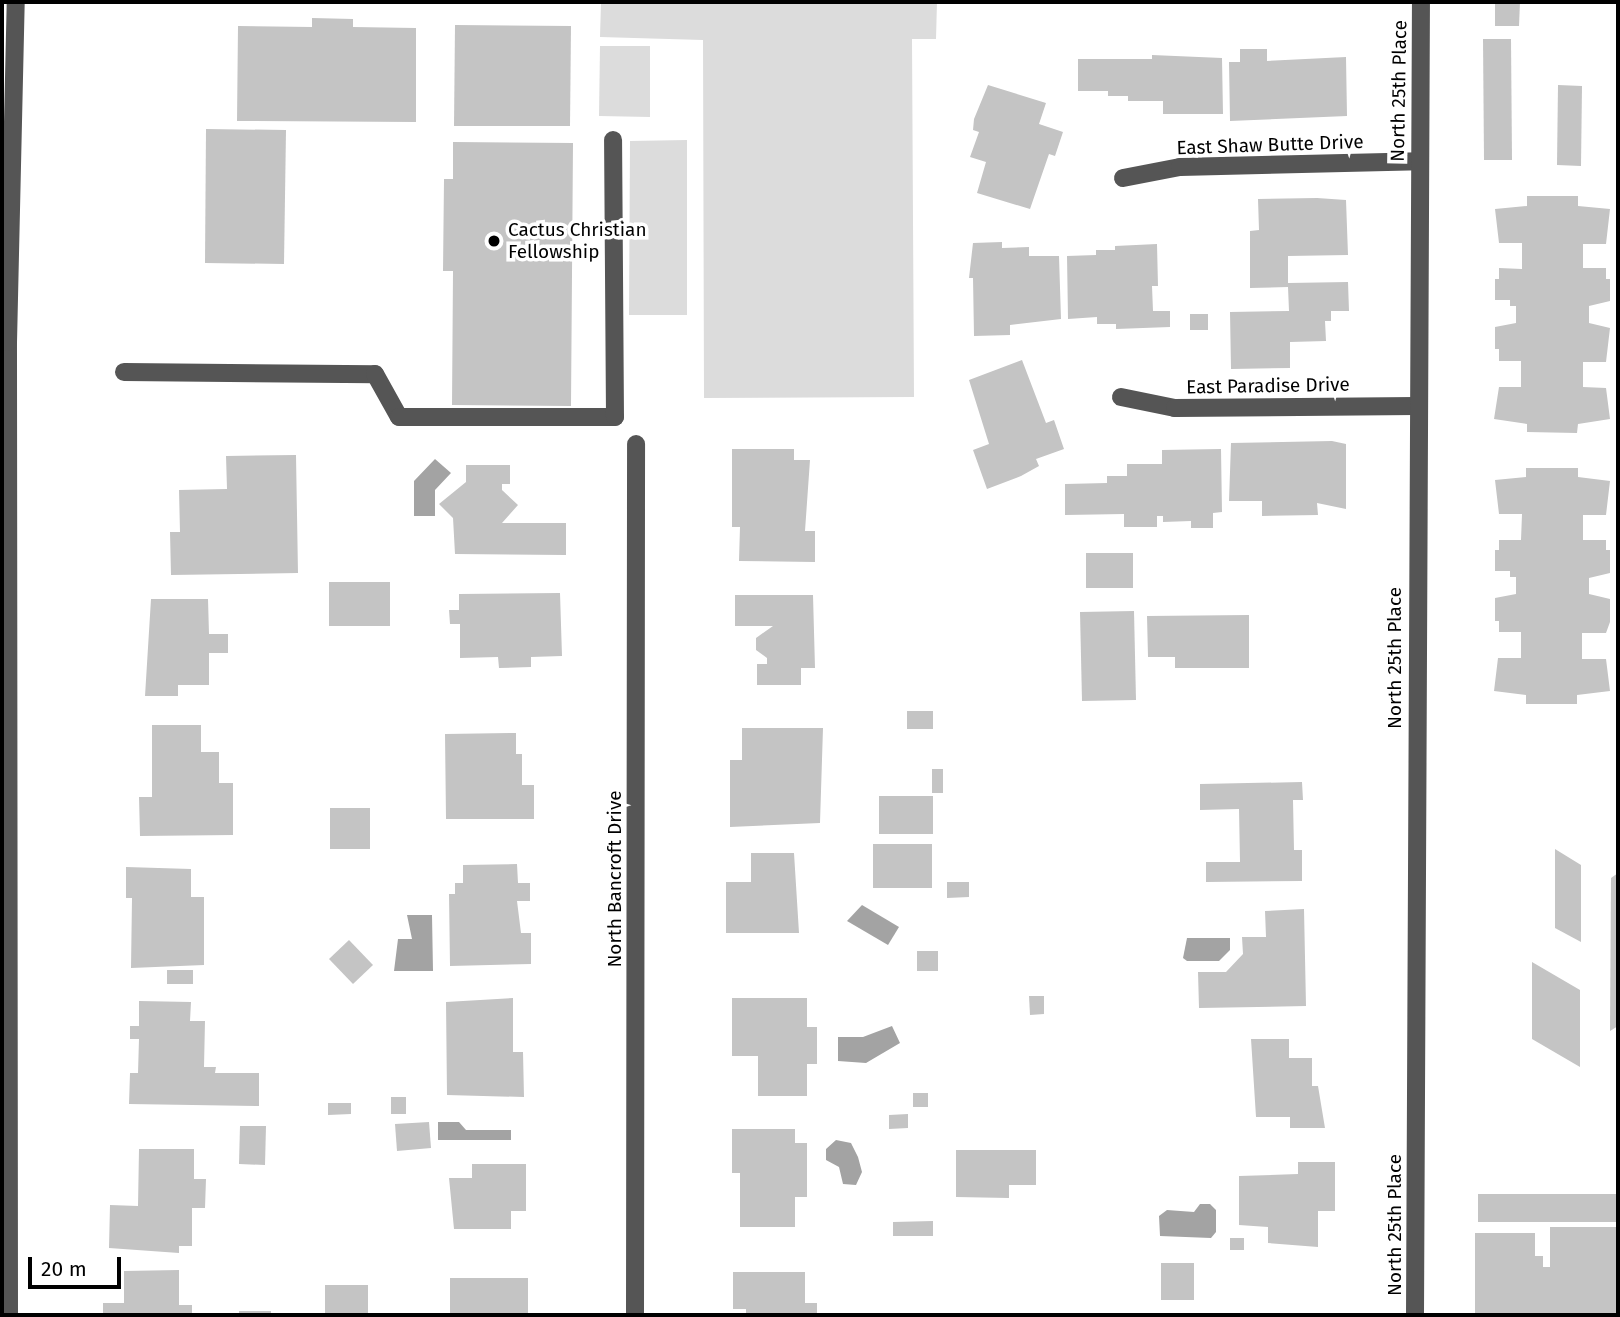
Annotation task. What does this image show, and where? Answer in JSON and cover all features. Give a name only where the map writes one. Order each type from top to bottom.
[{"type":"street","points":[[9,1315],[6,1179],[5,374],[7,172],[16,2]]},
{"type":"street","name":"North 25th Place","points":[[1416,1315],[1416,406],[1421,2]]},
{"type":"street","points":[[124,372],[375,374],[399,417],[615,417],[613,140]]},
{"type":"street","name":"East Shaw Butte Drive","points":[[1123,178],[1180,166],[1419,161]]},
{"type":"street","name":"East Paradise Drive","points":[[1121,397],[1175,408],[1416,406]]},
{"type":"street","name":"North Bancroft Drive","points":[[635,1315],[636,444]]},
{"type":"shaded area","points":[[601,2],[937,2],[936,39],[912,39],[914,397],[704,398],[703,40],[600,37]]},
{"type":"shaded area","points":[[600,46],[650,46],[650,117],[599,116]]},
{"type":"shaded area","points":[[687,140],[687,315],[629,315],[630,141]]},
{"type":"shaded area","points":[[435,459],[451,473],[435,490],[435,516],[414,516],[414,481]]},
{"type":"shaded area","points":[[862,905],[899,927],[888,945],[847,921]]},
{"type":"shaded area","points":[[407,915],[432,915],[433,971],[394,971],[398,939],[412,939]]},
{"type":"shaded area","points":[[1187,938],[1230,938],[1230,950],[1219,961],[1187,961],[1183,958]]},
{"type":"shaded area","points":[[892,1026],[900,1043],[866,1063],[838,1061],[838,1037],[863,1037]]},
{"type":"shaded area","points":[[438,1122],[459,1122],[466,1130],[511,1130],[511,1140],[438,1140]]},
{"type":"shaded area","points":[[836,1140],[851,1143],[858,1157],[862,1172],[856,1185],[843,1184],[839,1167],[826,1160],[826,1149]]},
{"type":"shaded area","points":[[1200,1204],[1210,1204],[1216,1210],[1216,1232],[1211,1238],[1160,1236],[1159,1216],[1167,1210],[1194,1212]]},
{"type":"building","points":[[1495,2],[1520,2],[1519,26],[1495,26]]},
{"type":"building","points":[[312,18],[353,19],[353,27],[416,28],[416,122],[237,121],[238,26],[312,27]]},
{"type":"building","points":[[455,25],[571,26],[570,126],[454,126]]},
{"type":"building","points":[[1483,39],[1511,39],[1512,160],[1484,160]]},
{"type":"building","points":[[1240,49],[1267,49],[1267,61],[1346,57],[1347,116],[1230,121],[1229,62],[1240,62]]},
{"type":"building","points":[[1152,55],[1222,58],[1223,114],[1163,114],[1163,101],[1128,101],[1128,96],[1108,96],[1108,91],[1078,91],[1078,59],[1152,59]]},
{"type":"building","points":[[988,85],[1046,103],[1039,124],[1063,132],[1055,156],[1049,154],[1030,209],[977,193],[986,162],[970,157],[979,132],[973,130],[974,119]]},
{"type":"building","points":[[1558,85],[1582,86],[1581,166],[1557,165]]},
{"type":"building","points":[[206,129],[286,130],[284,264],[205,263]]},
{"type":"building","points":[[453,142],[573,143],[571,406],[452,405],[453,271],[443,271],[444,179],[453,179]]},
{"type":"building","points":[[1527,196],[1578,196],[1578,206],[1610,209],[1606,244],[1583,244],[1583,268],[1606,268],[1606,279],[1610,279],[1610,301],[1589,306],[1589,323],[1610,328],[1606,362],[1583,362],[1583,387],[1606,388],[1610,419],[1578,424],[1577,433],[1527,432],[1527,424],[1494,419],[1499,387],[1521,387],[1521,361],[1499,361],[1499,349],[1495,349],[1495,327],[1516,323],[1516,306],[1510,306],[1510,300],[1495,300],[1495,279],[1499,279],[1499,268],[1522,269],[1522,243],[1499,243],[1495,209],[1527,206]]},
{"type":"building","points":[[1258,199],[1346,200],[1348,255],[1288,256],[1288,283],[1348,282],[1349,311],[1331,311],[1331,321],[1325,321],[1326,341],[1290,342],[1290,368],[1231,369],[1230,312],[1289,311],[1288,287],[1250,288],[1250,231],[1259,230]]},
{"type":"building","points":[[1002,242],[1002,248],[1029,247],[1029,256],[1059,256],[1061,319],[1010,325],[1010,335],[974,336],[973,278],[969,278],[973,243]]},
{"type":"building","points":[[1157,244],[1158,286],[1152,286],[1153,311],[1170,311],[1170,327],[1116,329],[1116,324],[1097,324],[1097,317],[1068,319],[1067,256],[1096,255],[1096,250],[1115,250],[1115,246]]},
{"type":"building","points":[[1190,314],[1208,314],[1208,330],[1190,330]]},
{"type":"building","points":[[1022,360],[1046,423],[1054,420],[1064,449],[1036,459],[1039,466],[1021,476],[987,489],[973,450],[989,444],[969,380]]},
{"type":"building","points":[[1332,441],[1346,444],[1346,509],[1317,503],[1318,515],[1262,516],[1262,501],[1229,501],[1231,443]]},
{"type":"building","points":[[732,449],[794,449],[794,460],[810,460],[805,531],[815,531],[815,562],[739,561],[740,527],[732,527]]},
{"type":"building","points":[[1221,449],[1222,512],[1213,513],[1213,528],[1191,528],[1191,521],[1163,522],[1163,516],[1157,516],[1157,527],[1124,527],[1124,514],[1065,515],[1065,484],[1107,483],[1107,476],[1127,476],[1127,464],[1162,464],[1162,450]]},
{"type":"building","points":[[296,455],[298,573],[171,575],[170,532],[180,532],[179,490],[227,489],[226,456]]},
{"type":"building","points":[[466,465],[510,465],[510,484],[502,484],[502,490],[518,505],[502,523],[566,523],[566,555],[455,554],[453,518],[439,504],[466,482]]},
{"type":"building","points":[[1526,468],[1578,468],[1578,477],[1610,481],[1606,515],[1583,515],[1583,540],[1606,540],[1606,550],[1610,550],[1610,573],[1589,578],[1589,594],[1610,599],[1610,622],[1606,633],[1582,633],[1582,659],[1606,659],[1610,691],[1577,695],[1577,704],[1526,704],[1526,695],[1494,691],[1498,658],[1521,658],[1521,632],[1499,632],[1499,621],[1495,621],[1495,598],[1516,594],[1516,577],[1510,577],[1510,571],[1495,571],[1495,550],[1499,550],[1499,540],[1521,540],[1522,514],[1499,514],[1495,480],[1526,477]]},
{"type":"building","points":[[1086,553],[1133,553],[1133,588],[1086,588]]},
{"type":"building","points":[[329,582],[390,582],[390,626],[329,626]]},
{"type":"building","points":[[560,593],[562,656],[531,657],[531,667],[499,668],[498,657],[460,658],[460,624],[450,624],[449,610],[459,610],[459,594]]},
{"type":"building","points":[[735,595],[813,595],[815,668],[801,668],[801,685],[757,685],[757,664],[767,664],[767,658],[756,650],[756,638],[773,626],[735,626]]},
{"type":"building","points":[[151,599],[208,599],[209,634],[228,634],[228,653],[209,653],[209,685],[178,685],[178,696],[145,696]]},
{"type":"building","points":[[1134,611],[1136,700],[1082,701],[1080,612]]},
{"type":"building","points":[[1249,615],[1249,668],[1175,668],[1175,657],[1148,657],[1147,616]]},
{"type":"building","points":[[907,711],[933,711],[933,729],[907,729]]},
{"type":"building","points":[[152,725],[201,725],[201,752],[219,752],[219,783],[233,783],[233,835],[140,836],[139,797],[152,797]]},
{"type":"building","points":[[742,728],[823,728],[820,823],[730,827],[730,760],[742,760]]},
{"type":"building","points":[[516,733],[516,754],[522,754],[522,785],[534,785],[534,819],[446,819],[445,734]]},
{"type":"building","points":[[932,769],[943,769],[943,793],[932,793]]},
{"type":"building","points":[[1302,782],[1303,800],[1293,800],[1294,850],[1302,850],[1302,881],[1206,882],[1206,862],[1240,862],[1239,809],[1200,810],[1200,784]]},
{"type":"building","points":[[879,796],[933,796],[933,834],[879,834]]},
{"type":"building","points":[[330,808],[370,808],[370,849],[330,849]]},
{"type":"building","points":[[873,844],[932,844],[932,888],[873,888]]},
{"type":"building","points":[[1555,849],[1581,865],[1581,942],[1555,928]]},
{"type":"building","points":[[751,853],[794,853],[799,933],[726,933],[726,882],[751,882]]},
{"type":"building","points":[[517,864],[518,883],[530,883],[530,901],[517,901],[521,933],[531,933],[531,964],[450,966],[449,894],[455,894],[455,883],[463,883],[463,865]]},
{"type":"building","points":[[126,867],[191,869],[191,897],[204,897],[204,965],[131,968],[132,898],[126,898]]},
{"type":"building","points":[[1618,873],[1618,1026],[1610,1031],[1611,878]]},
{"type":"building","points":[[947,882],[969,882],[969,897],[947,898]]},
{"type":"building","points":[[1304,909],[1306,1006],[1199,1008],[1198,972],[1226,972],[1243,954],[1242,937],[1266,937],[1265,911]]},
{"type":"building","points":[[349,940],[373,965],[353,984],[329,959]]},
{"type":"building","points":[[917,951],[938,951],[938,971],[917,971]]},
{"type":"building","points":[[1532,962],[1580,990],[1580,1067],[1532,1039]]},
{"type":"building","points":[[167,970],[193,970],[193,984],[167,984]]},
{"type":"building","points":[[1029,996],[1044,996],[1044,1014],[1030,1015]]},
{"type":"building","points":[[513,998],[513,1052],[523,1052],[524,1097],[447,1095],[446,1002]]},
{"type":"building","points":[[732,998],[807,998],[807,1027],[817,1027],[817,1064],[807,1064],[807,1096],[758,1096],[758,1056],[732,1056]]},
{"type":"building","points":[[139,1001],[191,1002],[190,1021],[205,1021],[204,1067],[216,1067],[215,1073],[259,1073],[259,1106],[129,1104],[130,1073],[138,1073],[139,1039],[130,1039],[130,1026],[139,1026]]},
{"type":"building","points":[[1251,1039],[1289,1039],[1289,1058],[1312,1058],[1312,1086],[1318,1086],[1325,1128],[1290,1128],[1290,1117],[1256,1117]]},
{"type":"building","points":[[913,1093],[928,1093],[928,1107],[913,1107]]},
{"type":"building","points":[[391,1097],[406,1097],[406,1114],[391,1114]]},
{"type":"building","points":[[328,1103],[351,1103],[351,1114],[328,1115]]},
{"type":"building","points":[[908,1114],[908,1128],[889,1129],[889,1115]]},
{"type":"building","points":[[429,1122],[431,1148],[397,1151],[395,1124]]},
{"type":"building","points":[[240,1126],[266,1126],[265,1165],[239,1164]]},
{"type":"building","points":[[732,1129],[795,1129],[795,1143],[807,1143],[807,1197],[795,1197],[795,1227],[740,1227],[740,1173],[732,1173]]},
{"type":"building","points":[[139,1149],[194,1149],[194,1179],[206,1179],[205,1208],[192,1208],[192,1246],[179,1246],[179,1253],[109,1248],[110,1205],[138,1206]]},
{"type":"building","points":[[956,1150],[1036,1150],[1036,1185],[1009,1185],[1009,1198],[956,1197]]},
{"type":"building","points":[[1298,1162],[1335,1162],[1335,1211],[1318,1211],[1318,1247],[1268,1243],[1268,1227],[1239,1225],[1239,1176],[1298,1174]]},
{"type":"building","points":[[472,1164],[526,1164],[526,1211],[511,1211],[511,1229],[454,1229],[449,1178],[472,1178]]},
{"type":"building","points":[[1478,1194],[1618,1194],[1618,1222],[1478,1222]]},
{"type":"building","points":[[933,1221],[933,1236],[893,1236],[893,1222]]},
{"type":"building","points":[[1550,1227],[1618,1227],[1618,1315],[1475,1315],[1475,1233],[1535,1233],[1535,1256],[1543,1256],[1543,1267],[1550,1267]]},
{"type":"building","points":[[1230,1238],[1244,1238],[1244,1250],[1230,1250]]},
{"type":"building","points":[[1161,1263],[1194,1263],[1194,1300],[1161,1300]]},
{"type":"building","points":[[179,1270],[179,1305],[192,1305],[192,1315],[103,1315],[103,1303],[124,1303],[124,1271]]},
{"type":"building","points":[[733,1272],[805,1272],[805,1303],[817,1303],[817,1315],[746,1315],[746,1309],[733,1309]]},
{"type":"building","points":[[450,1278],[528,1278],[528,1315],[450,1315]]},
{"type":"building","points":[[325,1285],[368,1285],[368,1315],[325,1315]]},
{"type":"building","points":[[239,1311],[271,1311],[271,1315],[239,1315]]},
{"type":"place","name":"Cactus Christian Fellowship","points":[[494,241]]}]
